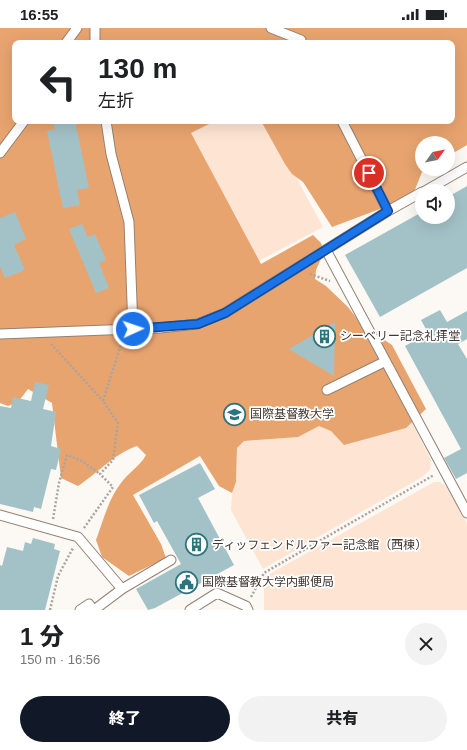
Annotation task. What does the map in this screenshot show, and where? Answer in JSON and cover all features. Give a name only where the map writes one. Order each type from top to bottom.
[{"type":"lane","points":[[68,40],[77,28]]},
{"type":"lane","points":[[95,28],[95,40]]},
{"type":"lane","points":[[271,28],[297,40]]},
{"type":"lane","points":[[293,28],[300,40]]},
{"type":"lane","points":[[0,153],[22,124]]},
{"type":"lane","points":[[106,124],[111,154],[129,222],[130,329]]},
{"type":"lane","points":[[344,124],[388,211]]},
{"type":"lane","points":[[437,184],[467,167]]},
{"type":"lane","points":[[0,334],[41,334],[198,324],[225,313],[388,211],[415,196]]},
{"type":"lane","points":[[326,250],[384,362],[467,513]]},
{"type":"lane","points":[[327,390],[384,362]]},
{"type":"lane","points":[[0,515],[78,537],[122,589]]},
{"type":"lane","points":[[80,610],[89,604],[94,610],[122,589],[171,560]]},
{"type":"lane","points":[[190,610],[217,593],[247,608]]},
{"type":"path","points":[[308,274],[333,283]]},
{"type":"path","points":[[103,401],[130,329]]},
{"type":"path","points":[[41,334],[103,401],[118,423],[114,460],[100,474]]},
{"type":"path","points":[[50,610],[58,576],[78,537],[92,514],[113,487],[100,474],[82,461],[67,455],[59,483],[51,530]]},
{"type":"path","points":[[247,608],[264,573],[442,470]]},
{"type":"shaded area","points":[[0,28],[467,28],[467,145],[455,152],[455,136],[415,136],[415,176],[420,176],[417,184],[415,184],[415,190],[412,197],[332,227],[303,182],[292,174],[285,164],[263,124],[455,124],[455,40],[12,40],[12,124],[209,124],[191,133],[261,264],[313,235],[321,243],[324,252],[316,270],[315,279],[326,286],[348,307],[361,324],[392,345],[426,409],[406,428],[344,445],[331,431],[319,426],[298,437],[244,441],[237,448],[236,482],[232,493],[219,486],[200,456],[133,495],[161,544],[166,558],[129,576],[102,557],[96,540],[117,489],[146,455],[137,446],[129,449],[114,458],[78,486],[61,478],[52,403],[28,389],[18,402],[8,406],[0,403]]},
{"type":"shaded area","points":[[192,124],[268,124],[323,227],[255,263],[183,129]]},
{"type":"shaded area","points":[[412,422],[431,460],[430,470],[422,477],[263,569],[231,510],[232,493],[236,482],[237,448],[244,441],[298,437],[319,425],[331,431],[406,428]]},
{"type":"shaded area","points":[[434,482],[440,482],[446,486],[467,523],[467,610],[264,610],[264,577]]},
{"type":"building","points":[[54,124],[76,124],[89,188],[77,190],[80,205],[63,208],[47,131],[55,129]]},
{"type":"building","points":[[467,186],[467,268],[380,317],[345,255],[415,216],[415,224],[455,224],[455,193]]},
{"type":"building","points":[[15,212],[26,239],[14,245],[25,270],[5,278],[0,267],[0,218]]},
{"type":"building","points":[[82,224],[88,237],[95,234],[106,260],[99,263],[109,288],[96,293],[69,229]]},
{"type":"building","points":[[440,310],[447,322],[467,311],[467,339],[458,344],[467,359],[467,473],[456,479],[444,458],[461,449],[405,346],[428,333],[421,320]]},
{"type":"building","name":"シーベリー記念礼拝堂","points":[[335,322],[334,376],[289,349]]},
{"type":"building","points":[[35,382],[49,385],[43,409],[56,412],[51,446],[61,449],[56,470],[51,469],[41,509],[34,507],[33,512],[0,504],[0,406],[11,408],[13,397],[31,401]]},
{"type":"building","name":"ディッフェンドルファー記念館（西棟）","points":[[200,463],[215,489],[198,498],[234,565],[155,608],[148,610],[136,589],[181,564],[157,521],[154,523],[139,495]]},
{"type":"building","points":[[33,538],[55,544],[54,549],[60,551],[45,610],[0,610],[0,565],[2,566],[7,547],[23,551],[25,542],[31,544]]},
{"type":"place","name":"シーベリー記念礼拝堂","points":[[324,336]]},
{"type":"place","name":"国際基督教大学","points":[[234,414]]},
{"type":"place","name":"ディッフェンドルファー記念館（西棟）","points":[[197,545]]},
{"type":"place","name":"国際基督教大学内郵便局","points":[[187,582]]},
{"type":"route","points":[[133,329],[198,324],[225,313],[388,211],[369,173]]}]
